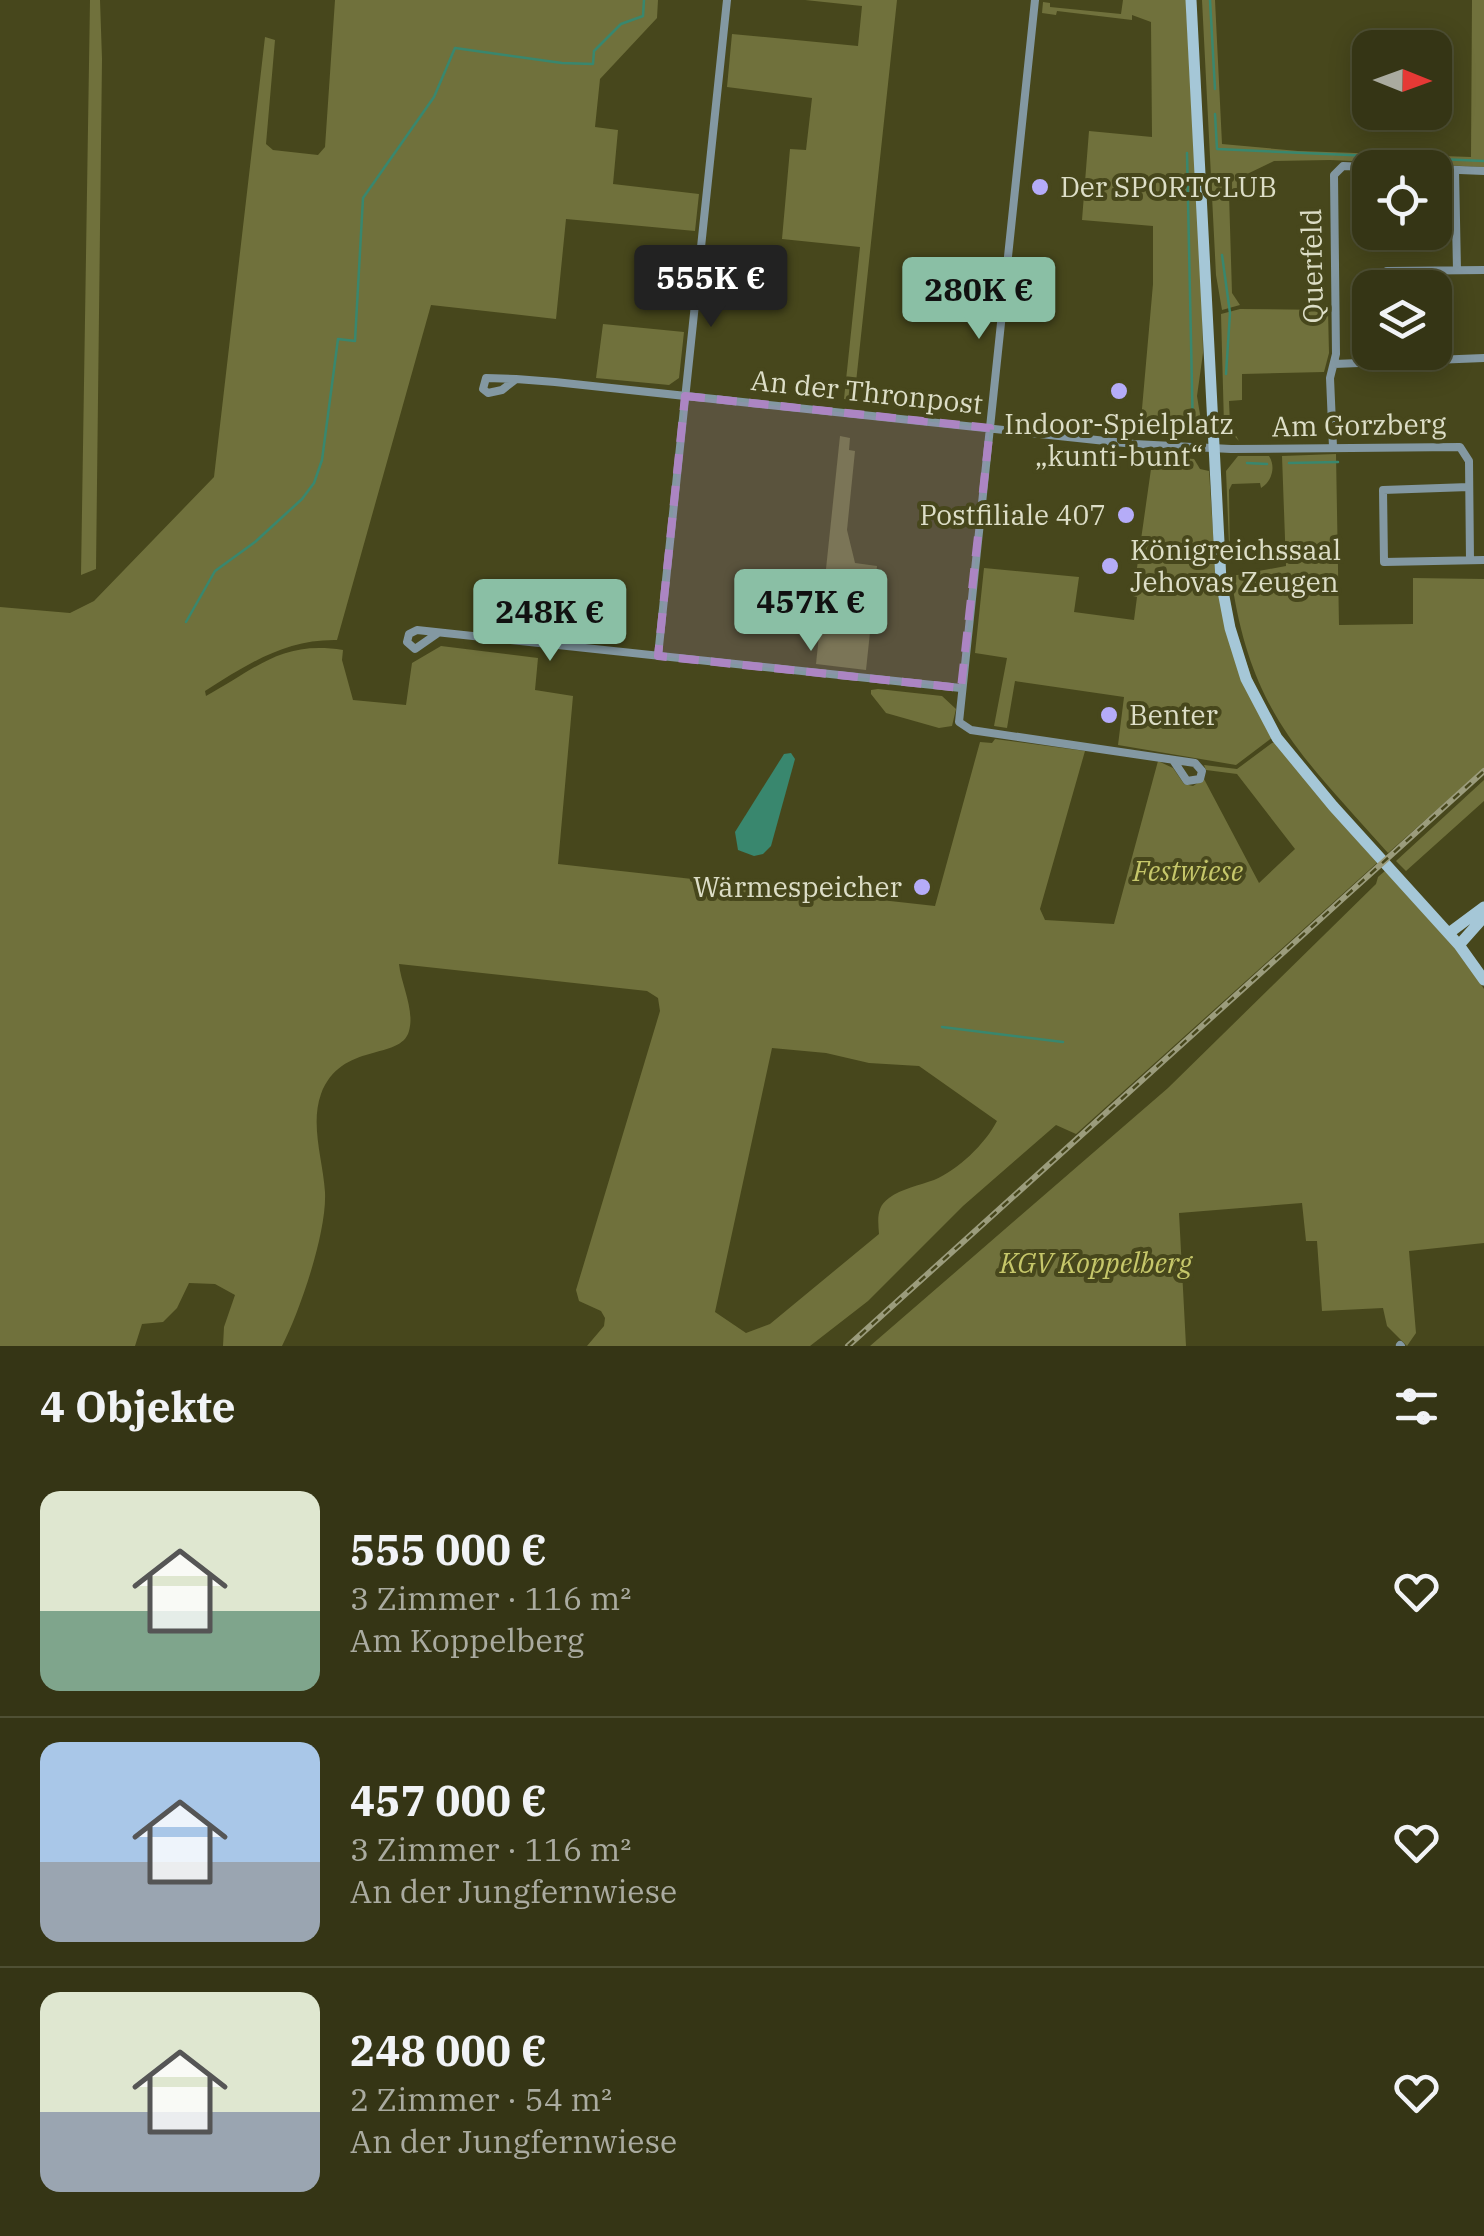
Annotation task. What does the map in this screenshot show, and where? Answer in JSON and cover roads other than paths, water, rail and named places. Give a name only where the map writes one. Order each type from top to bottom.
[{"type":"main road","points":[[1191,0],[1221,580],[1238,654],[1254,695],[1294,761],[1459,945],[1484,980]]},
{"type":"main road","points":[[1448,933],[1484,907]]},
{"type":"main road","points":[[1459,945],[1484,917]]},
{"type":"street","points":[[658,656],[727,0]]},
{"type":"street","points":[[1035,0],[958,716],[966,728],[1173,760]]},
{"type":"street","name":"Querfeld","points":[[1333,448],[1330,378],[1335,359],[1334,175],[1343,166],[1352,166]]},
{"type":"street","points":[[1452,170],[1484,171]]},
{"type":"street","points":[[1455,170],[1457,270]]},
{"type":"street","points":[[1452,270],[1484,270]]},
{"type":"street","points":[[699,278],[778,284]]},
{"type":"street","points":[[1335,359],[1484,358]]},
{"type":"street","name":"An der Thronpost","points":[[516,379],[1214,449]]},
{"type":"street","name":"Am Gorzberg","points":[[1214,449],[1460,446],[1469,461],[1470,560]]},
{"type":"street","points":[[1469,487],[1383,490],[1384,562],[1484,560]]},
{"type":"street","points":[[438,633],[961,688]]},
{"type":"waterway","points":[[186,622],[215,571],[255,542],[314,483],[322,460],[338,339],[355,341],[363,198],[434,97],[455,48],[593,64],[594,51],[621,24],[643,16],[644,0]]},
{"type":"waterway","points":[[1210,0],[1215,89]]},
{"type":"waterway","points":[[1215,114],[1217,149],[1484,161]]},
{"type":"waterway","points":[[1187,153],[1193,434]]},
{"type":"waterway","points":[[1222,255],[1230,313],[1226,374]]},
{"type":"waterway","points":[[1289,463],[1338,462]]},
{"type":"waterway","points":[[1247,463],[1267,464]]},
{"type":"waterway","points":[[942,1027],[1063,1042]]},
{"type":"railway","points":[[848,1346],[1484,771]]},
{"type":"place","name":"Der SPORTCLUB","points":[[1040,187]]},
{"type":"place","name":"Indoor-Spielplatz „kunti-bunt“","points":[[1119,391]]},
{"type":"place","name":"Postfiliale 407","points":[[1126,515]]},
{"type":"place","name":"Königreichssaal Jehovas Zeugen","points":[[1110,566]]},
{"type":"place","name":"Benter","points":[[1109,715]]},
{"type":"place","name":"Wärmespeicher","points":[[922,887]]},
{"type":"park label","name":"Festwiese","points":[[1188,871]]},
{"type":"park label","name":"KGV Koppelberg","points":[[1096,1263]]}]
